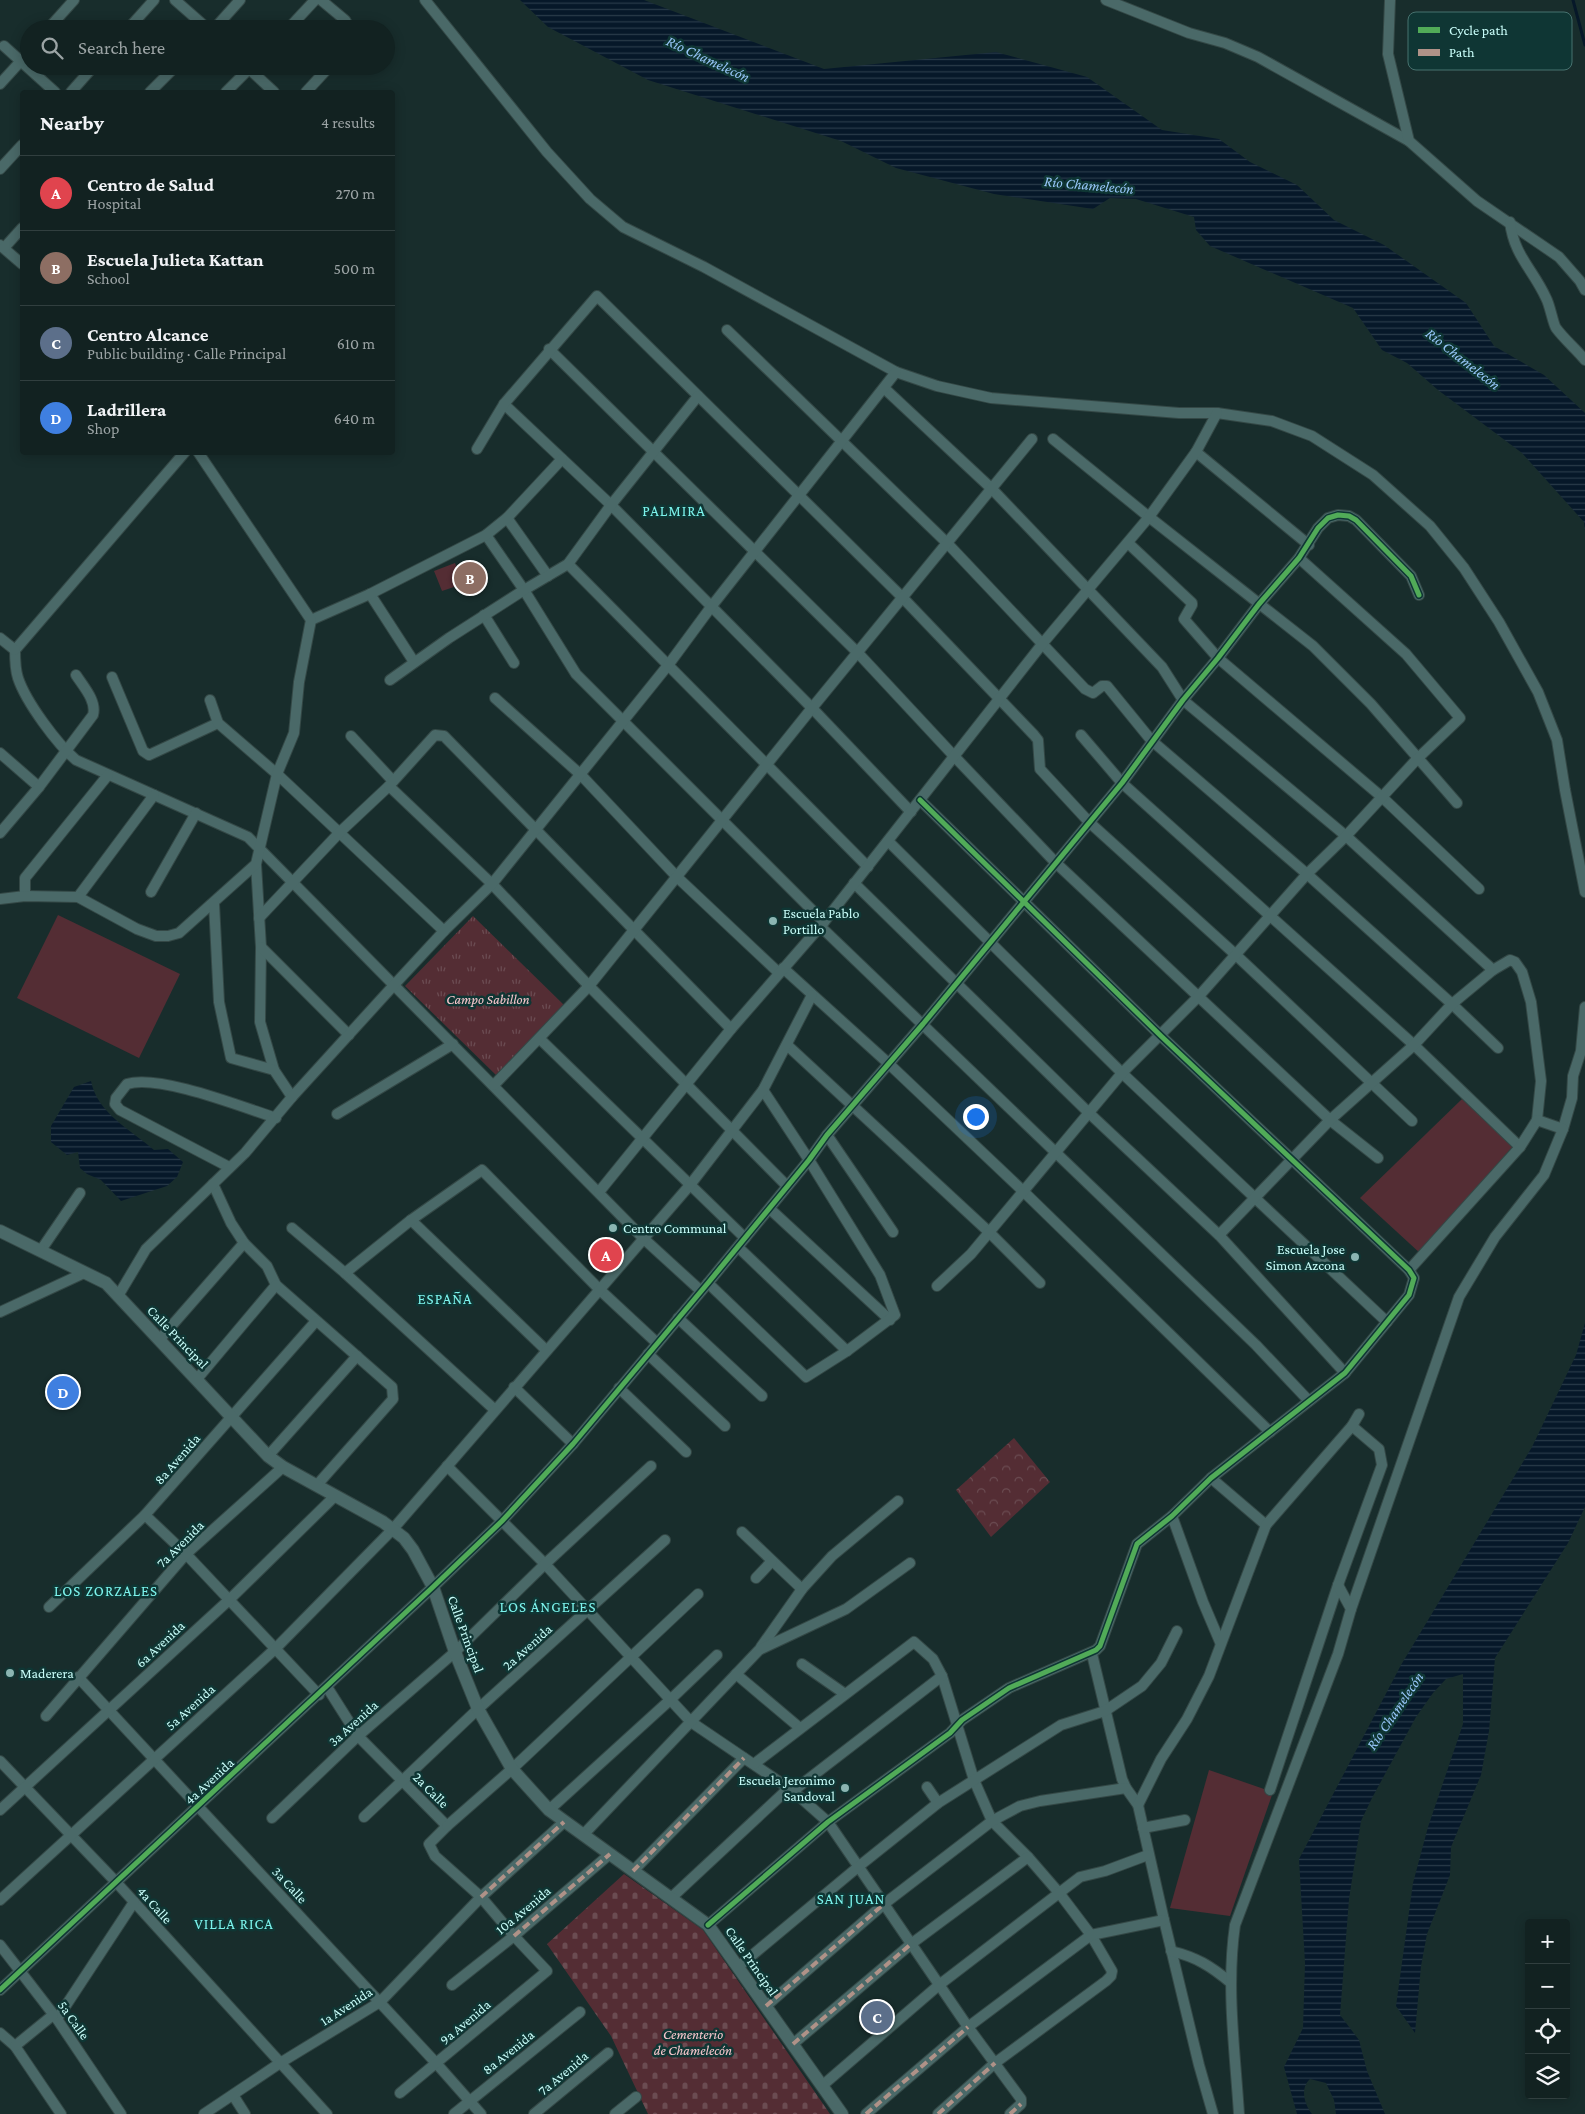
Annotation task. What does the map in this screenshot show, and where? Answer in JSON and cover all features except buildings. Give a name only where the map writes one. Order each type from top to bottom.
[{"type":"street","points":[[56,20],[74,0]]},
{"type":"street","points":[[136,20],[154,0]]},
{"type":"street","points":[[175,0],[198,20]]},
{"type":"street","points":[[222,20],[240,0]]},
{"type":"street","points":[[296,20],[315,0]]},
{"type":"street","points":[[321,0],[345,20]]},
{"type":"street","points":[[425,0],[546,152],[590,199],[623,227],[704,267],[896,372],[937,386],[991,398],[1179,413],[1217,413],[1272,421],[1312,436],[1373,474],[1430,526],[1464,568],[1499,622],[1534,684],[1558,740],[1565,790],[1585,892]]},
{"type":"street","points":[[1106,0],[1189,33],[1225,43],[1258,57],[1409,141],[1477,201],[1559,257],[1580,281],[1585,290]]},
{"type":"street","points":[[1390,0],[1388,54],[1409,141]]},
{"type":"street","points":[[4,46],[20,59]]},
{"type":"street","points":[[0,84],[20,63]]},
{"type":"street","points":[[37,75],[53,90]]},
{"type":"street","points":[[72,90],[86,75]]},
{"type":"street","points":[[152,90],[167,75]]},
{"type":"street","points":[[228,90],[242,75]]},
{"type":"street","points":[[257,75],[272,90]]},
{"type":"street","points":[[308,90],[322,75]]},
{"type":"street","points":[[0,169],[20,147]]},
{"type":"street","points":[[1510,222],[1516,250],[1540,285],[1552,313],[1554,326],[1585,360]]},
{"type":"street","points":[[20,230],[2,246],[20,262]]},
{"type":"street","points":[[477,449],[504,404],[597,296],[903,598],[1038,740],[1040,769],[1089,822],[1236,955],[1412,1121]]},
{"type":"street","points":[[727,330],[947,543],[1089,692],[1093,693],[1102,686],[1108,686],[1151,740],[1307,874],[1452,1004],[1498,1048]]},
{"type":"street","points":[[549,350],[858,652],[1056,863],[1330,1120],[1378,1158]]},
{"type":"street","points":[[118,1296],[146,1249],[213,1184],[276,1118],[292,1097],[394,985],[444,931],[492,884],[669,664],[711,607],[896,372]]},
{"type":"street","points":[[884,388],[992,489],[1162,667],[1183,700],[1346,836],[1493,970]]},
{"type":"street","points":[[390,680],[484,615],[568,564],[611,505],[655,453],[698,396]]},
{"type":"street","points":[[504,404],[611,505],[812,708],[911,812]]},
{"type":"street","points":[[599,1192],[731,1029],[822,924],[911,812],[953,755],[1043,643],[1149,517],[1196,452],[1217,413]]},
{"type":"street","points":[[494,1085],[540,1040],[589,986],[812,708],[1032,439]]},
{"type":"street","points":[[1053,439],[1313,646],[1371,704],[1457,803]]},
{"type":"street","points":[[1196,452],[1309,545]]},
{"type":"street","points":[[181,455],[15,650],[17,676],[25,695],[66,752],[76,760],[248,836],[643,1238],[705,1287],[806,1377],[847,1351],[895,1315],[880,1275],[763,1090]]},
{"type":"street","points":[[200,455],[311,620],[299,682],[294,733],[277,774],[256,864],[261,947],[260,1022],[274,1070],[292,1097]]},
{"type":"street","points":[[311,620],[370,594],[486,535],[507,518],[562,460]]},
{"type":"street","name":"4a Avenida","points":[[0,1990],[433,1587],[502,1521],[573,1444],[770,1209],[827,1135],[923,1024],[1122,783],[1151,740],[1259,604],[1300,558],[1318,528],[1328,518],[1338,515],[1349,516],[1367,530],[1411,576],[1418,595]]},
{"type":"street","points":[[507,518],[548,576]]},
{"type":"street","points":[[486,535],[524,590],[576,674],[722,820],[822,924],[1256,1345],[1310,1401]]},
{"type":"street","points":[[1128,543],[1192,603],[1184,619],[1218,658],[1383,798],[1479,889]]},
{"type":"street","points":[[937,1286],[972,1254],[1122,1073],[1162,1036],[1307,874],[1460,718],[1406,654],[1300,558]]},
{"type":"street","points":[[568,564],[868,867]]},
{"type":"street","points":[[370,594],[414,662]]},
{"type":"street","points":[[484,615],[514,663]]},
{"type":"street","points":[[0,638],[15,650]]},
{"type":"street","points":[[1,830],[39,787],[94,712],[91,698],[76,675]]},
{"type":"street","points":[[112,677],[144,750],[148,755],[218,723]]},
{"type":"street","points":[[495,698],[581,775],[677,877],[888,1063],[1270,1432]]},
{"type":"street","points":[[210,700],[218,723],[277,774],[444,931]]},
{"type":"street","points":[[259,918],[340,832],[391,783],[435,735],[444,736],[731,1029]]},
{"type":"street","points":[[1080,735],[1122,783],[1414,1044],[1520,1147]]},
{"type":"street","points":[[351,736],[391,783],[787,1186]]},
{"type":"street","points":[[0,753],[39,787]]},
{"type":"street","points":[[25,896],[26,878],[108,775]]},
{"type":"street","points":[[78,897],[154,795]]},
{"type":"street","points":[[708,1925],[828,1822],[957,1727],[962,1720],[1009,1688],[1092,1654],[1100,1646],[1137,1544],[1172,1516],[1211,1478],[1345,1373],[1409,1295],[1414,1278],[1409,1270],[1162,1036],[920,800]]},
{"type":"street","points":[[151,892],[196,813]]},
{"type":"street","points":[[888,841],[1122,1073],[1387,1322]]},
{"type":"street","points":[[0,899],[25,896],[78,897],[137,929],[162,936],[179,933],[256,864]]},
{"type":"street","points":[[854,883],[1089,1113],[1219,1235],[1345,1373]]},
{"type":"street","points":[[214,903],[219,1002],[231,1058],[274,1070]]},
{"type":"street","points":[[261,947],[349,1034]]},
{"type":"street","points":[[1219,1235],[1330,1120],[1414,1044],[1452,1004],[1493,970],[1505,961],[1510,960],[1522,972],[1531,1002],[1541,1081],[1537,1120],[1520,1147],[1409,1270]]},
{"type":"street","name":"5a Avenida","points":[[0,1900],[274,1649],[392,1529],[690,1185],[763,1090],[812,995]]},
{"type":"street","points":[[1239,2114],[1231,1982],[1235,1925],[1324,1691],[1459,1297],[1495,1237],[1544,1175],[1564,1129],[1572,1098],[1573,1076],[1580,1051],[1585,1007]]},
{"type":"street","points":[[540,1040],[690,1185],[847,1351]]},
{"type":"street","points":[[337,1114],[453,1044]]},
{"type":"street","points":[[787,1045],[989,1232],[1040,1283]]},
{"type":"street","points":[[229,1167],[120,1110],[115,1104],[116,1098],[127,1084],[144,1081],[191,1091],[276,1118]]},
{"type":"street","points":[[1537,1120],[1564,1129]]},
{"type":"street","points":[[827,1135],[893,1232]]},
{"type":"street","points":[[345,1273],[411,1220],[482,1170],[600,1290],[657,1343]]},
{"type":"street","points":[[213,1184],[244,1244],[267,1266],[276,1286],[392,1387],[393,1399],[317,1485]]},
{"type":"street","points":[[41,1250],[80,1193]]},
{"type":"street","points":[[770,1209],[890,1320]]},
{"type":"street","points":[[411,1220],[546,1350]]},
{"type":"street","points":[[292,1228],[345,1273],[495,1410]]},
{"type":"street","name":"Calle Principal","points":[[0,1232],[41,1250],[106,1283],[268,1456],[392,1529],[404,1538],[413,1550],[433,1587],[455,1652],[478,1709],[512,1769],[548,1810],[708,1925],[842,2114]]},
{"type":"street","points":[[160,1339],[244,1244]]},
{"type":"street","points":[[0,1312],[84,1273]]},
{"type":"street","points":[[197,1379],[276,1286]]},
{"type":"street","points":[[678,1318],[762,1396]]},
{"type":"street","name":"8a Avenida","points":[[49,1607],[145,1515],[316,1321]]},
{"type":"street","points":[[648,1354],[725,1426]]},
{"type":"street","points":[[268,1456],[357,1356]]},
{"type":"street","points":[[514,1388],[573,1444]]},
{"type":"street","points":[[619,1388],[686,1452]]},
{"type":"street","points":[[1138,1805],[1161,1759],[1180,1731],[1209,1676],[1220,1642],[1266,1525],[1352,1426],[1359,1414]]},
{"type":"street","points":[[1270,1790],[1338,1584],[1382,1465],[1380,1449],[1352,1426]]},
{"type":"street","points":[[447,1466],[545,1564],[691,1722],[791,1789],[828,1822],[968,2027],[1021,2099],[1021,2104],[1010,2114]]},
{"type":"street","name":"3a Avenida","points":[[272,1818],[358,1736],[455,1652],[545,1564],[651,1466]]},
{"type":"street","name":"7a Avenida","points":[[46,1716],[186,1554],[284,1467]]},
{"type":"street","points":[[1211,1478],[1266,1525]]},
{"type":"street","name":"6a Avenida","points":[[0,1810],[229,1600],[335,1496]]},
{"type":"street","points":[[584,1835],[759,1650],[802,1589],[832,1556],[898,1502]]},
{"type":"street","points":[[145,1515],[186,1554],[319,1695]]},
{"type":"street","points":[[1172,1516],[1203,1602],[1220,1642]]},
{"type":"street","points":[[742,1532],[802,1589]]},
{"type":"street","name":"2a Avenida","points":[[364,1817],[478,1709],[589,1611],[665,1540]]},
{"type":"street","points":[[756,1578],[772,1561]]},
{"type":"street","points":[[759,1650],[846,1609],[910,1563]]},
{"type":"street","points":[[1338,1584],[1351,1610]]},
{"type":"street","points":[[447,1826],[512,1769],[698,1594]]},
{"type":"street","points":[[738,1967],[938,1803],[1061,1725],[1105,1711],[1142,1686],[1161,1663],[1177,1630]]},
{"type":"street","points":[[754,1764],[914,1642],[933,1659],[942,1676],[974,1780],[992,1821],[1028,1857],[1060,1894],[1091,1935],[1112,1971],[1111,1976],[995,2063],[938,2114]]},
{"type":"street","points":[[1092,1654],[1126,1788],[1138,1805],[1171,1951],[1213,2114]]},
{"type":"street","points":[[548,1810],[717,1655]]},
{"type":"street","points":[[802,1664],[845,1694]]},
{"type":"street","points":[[736,1674],[800,1728]]},
{"type":"street","points":[[671,1898],[791,1789],[942,1676]]},
{"type":"street","name":"3a Calle","points":[[78,1677],[380,2002],[481,2114]]},
{"type":"street","name":"2a Calle","points":[[327,1687],[358,1736],[447,1826],[429,1844],[434,1856],[481,1897],[547,1972]]},
{"type":"street","points":[[633,1870],[744,1758]]},
{"type":"street","name":"4a Calle","points":[[0,1761],[116,1882],[327,2114]]},
{"type":"street","points":[[927,1788],[938,1803]]},
{"type":"street","points":[[766,2006],[884,1904],[992,1821],[1020,1806],[1040,1801],[1126,1788]]},
{"type":"street","points":[[1143,1828],[1185,1820]]},
{"type":"street","name":"1a Avenida","points":[[204,2114],[280,2063],[380,2002],[481,1897],[564,1822]]},
{"type":"street","name":"10a Avenida","points":[[452,1985],[514,1936],[610,1854]]},
{"type":"street","points":[[823,2085],[939,1985],[1080,1877],[1105,1871],[1148,1855]]},
{"type":"street","points":[[793,2044],[911,1944],[1028,1857]]},
{"type":"street","points":[[15,2046],[55,2017],[134,1902]]},
{"type":"street","points":[[866,2114],[968,2027],[1091,1935],[1164,1920]]},
{"type":"street","name":"5a Calle","points":[[0,1945],[55,2017],[121,2114]]},
{"type":"street","points":[[1171,1951],[1193,1956],[1231,1982]]},
{"type":"street","name":"9a Avenida","points":[[400,2093],[547,1972]]},
{"type":"street","name":"8a Avenida","points":[[454,2114],[580,2012]]},
{"type":"street","points":[[0,2033],[15,2046],[61,2114]]},
{"type":"street","name":"7a Avenida","points":[[534,2114],[608,2053]]},
{"type":"street","points":[[233,2095],[245,2114]]},
{"type":"street","points":[[616,2114],[636,2097]]},
{"type":"green space","points":[[455,563],[463,584],[442,591],[434,571]]},
{"type":"green space","points":[[58,915],[180,974],[139,1058],[17,998]]},
{"type":"green space","name":"Campo Sabillon","points":[[473,916],[565,1006],[497,1076],[405,986]]},
{"type":"green space","points":[[1462,1099],[1513,1146],[1421,1254],[1360,1198]]},
{"type":"green space","points":[[1014,1438],[1050,1482],[991,1537],[956,1490]]},
{"type":"green space","points":[[1209,1770],[1273,1792],[1230,1916],[1170,1908]]},
{"type":"green space","name":"Cementerio de Chamelecón","points":[[624,1874],[703,1930],[830,2114],[648,2114],[611,2036],[547,1944]]},
{"type":"water","name":"Río Chamelecón","points":[[520,0],[644,0],[824,69],[996,52],[1087,77],[1162,130],[1219,139],[1250,162],[1297,185],[1334,220],[1384,245],[1466,303],[1494,346],[1544,375],[1585,413],[1585,531],[1584,522],[1522,453],[1438,390],[1407,363],[1382,350],[1353,308],[1210,246],[1196,230],[1194,217],[1136,199],[1110,198],[1093,209],[994,194],[896,168],[841,141],[648,80],[548,27]]},
{"type":"water","points":[[91,1081],[94,1092],[100,1102],[116,1120],[154,1150],[168,1149],[183,1162],[177,1177],[167,1186],[121,1201],[101,1180],[87,1174],[80,1168],[78,1152],[67,1155],[51,1142],[51,1126],[74,1087]]},
{"type":"water","name":"Río Chamelecón","points":[[1585,1323],[1585,1507],[1568,1543],[1495,1658],[1489,1731],[1481,1775],[1451,1847],[1450,1875],[1427,1934],[1421,1966],[1415,2033],[1396,2006],[1413,1883],[1428,1827],[1463,1724],[1463,1674],[1446,1679],[1433,1693],[1416,1717],[1361,1821],[1349,1899],[1340,2015],[1359,2040],[1367,2071],[1385,2114],[1336,2114],[1334,2100],[1326,2083],[1310,2079],[1305,2087],[1304,2096],[1312,2114],[1297,2114],[1284,2067],[1303,2028],[1305,1963],[1299,1859],[1401,1665],[1532,1447],[1576,1355]]},
{"type":"waterway","points":[[1573,0],[1585,45]]},
{"type":"marked path","points":[[633,1871],[744,1758]]},
{"type":"marked path","points":[[481,1897],[564,1822]]},
{"type":"marked path","points":[[514,1936],[610,1854]]},
{"type":"marked path","points":[[766,2006],[884,1904]]},
{"type":"marked path","points":[[793,2044],[911,1944]]},
{"type":"marked path","points":[[866,2114],[968,2027]]},
{"type":"marked path","points":[[938,2114],[995,2063]]},
{"type":"marked path","points":[[1010,2114],[1021,2104]]},
{"type":"cycle path","points":[[0,1990],[433,1587],[502,1521],[573,1444],[708,1283],[809,1160],[827,1135],[923,1024],[1122,783],[1183,700],[1259,604],[1299,558],[1318,528],[1328,518],[1338,515],[1349,516],[1356,520],[1411,576],[1419,595]]},
{"type":"cycle path","points":[[708,1925],[828,1822],[950,1733],[962,1720],[1009,1688],[1096,1650],[1100,1646],[1137,1544],[1172,1516],[1211,1478],[1345,1373],[1409,1295],[1414,1278],[1409,1270],[1161,1036],[920,800]]},
{"type":"place","name":"Escuela Julieta Kattan","points":[[470,578]]},
{"type":"place","name":"Escuela Pablo Portillo","points":[[773,921]]},
{"type":"place","name":"Centro Communal","points":[[613,1228]]},
{"type":"place","name":"Centro de Salud","points":[[606,1255]]},
{"type":"place","name":"Escuela Jose Simon Azcona","points":[[1355,1257]]},
{"type":"place","name":"Ladrillera","points":[[63,1392]]},
{"type":"place","name":"Maderera","points":[[10,1673]]},
{"type":"place","name":"Escuela Jeronimo Sandoval","points":[[845,1788]]},
{"type":"place","name":"Centro Alcance","points":[[877,2017]]},
{"type":"district","name":"PALMIRA","points":[[674,511]]},
{"type":"district","name":"ESPAÑA","points":[[445,1299]]},
{"type":"district","name":"LOS ZORZALES","points":[[106,1591]]},
{"type":"district","name":"LOS ÁNGELES","points":[[548,1607]]},
{"type":"district","name":"SAN JUAN","points":[[851,1899]]},
{"type":"district","name":"VILLA RICA","points":[[234,1924]]}]
